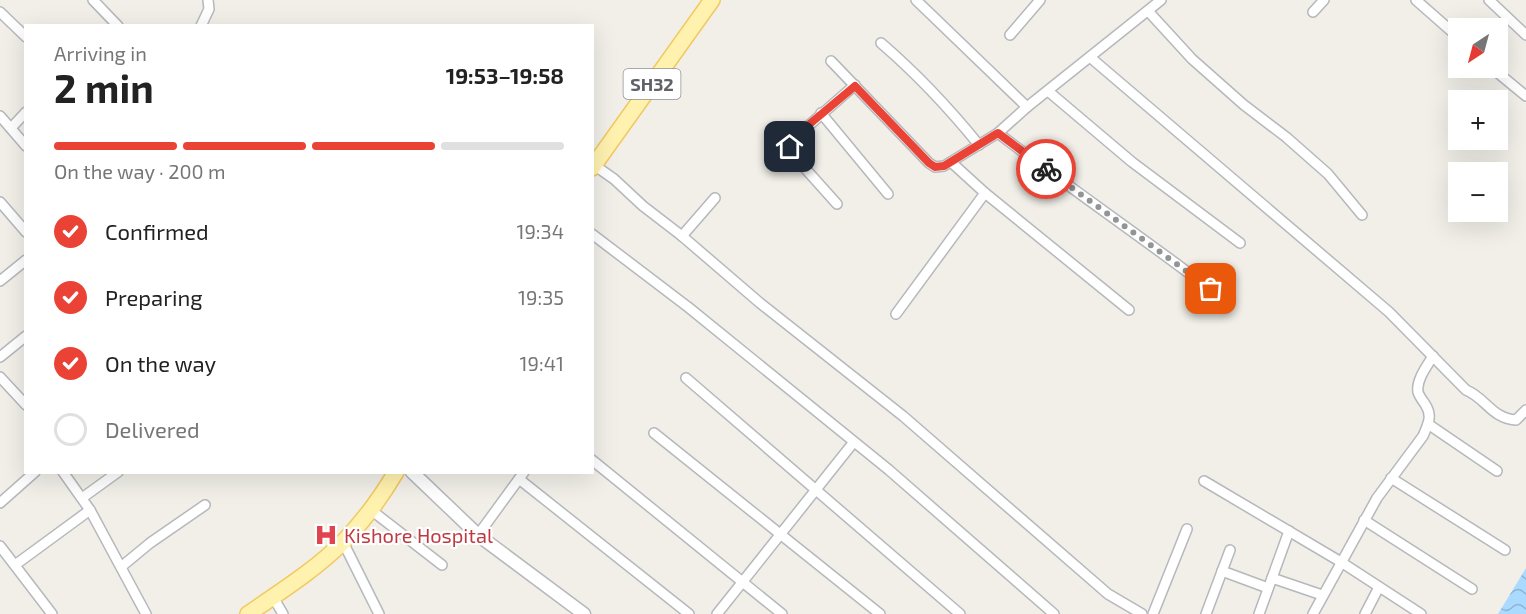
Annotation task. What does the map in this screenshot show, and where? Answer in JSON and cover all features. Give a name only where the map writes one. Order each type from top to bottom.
[{"type":"main road","name":"SH32","points":[[594,165],[712,0]]},
{"type":"main road","points":[[248,614],[284,591],[343,542],[371,510],[395,474]]},
{"type":"street","points":[[93,0],[116,24]]},
{"type":"street","points":[[202,24],[209,9],[208,0]]},
{"type":"street","points":[[916,0],[1027,107]]},
{"type":"street","points":[[1010,35],[1040,0]]},
{"type":"street","points":[[831,61],[929,163],[939,168],[998,133],[1027,107],[1161,0]]},
{"type":"street","points":[[1312,12],[1324,0]]},
{"type":"street","points":[[1416,0],[1448,28]]},
{"type":"street","points":[[1489,0],[1526,34]]},
{"type":"street","points":[[1148,11],[1192,59],[1328,174],[1362,215]]},
{"type":"street","points":[[0,12],[24,35]]},
{"type":"street","points":[[881,43],[954,114],[979,145]]},
{"type":"street","points":[[1091,57],[1389,312],[1466,390],[1477,394],[1485,405],[1504,419],[1516,420],[1526,410]]},
{"type":"street","points":[[1504,78],[1526,96]]},
{"type":"street","points":[[837,204],[794,156],[790,147],[794,137],[855,86]]},
{"type":"street","points":[[1048,91],[1132,162],[1240,243]]},
{"type":"street","points":[[821,113],[888,194]]},
{"type":"street","points":[[11,128],[24,114]]},
{"type":"street","points":[[0,116],[24,144]]},
{"type":"street","points":[[998,133],[1083,197],[1176,262],[1228,303]]},
{"type":"street","points":[[951,162],[985,193],[1129,310]]},
{"type":"street","points":[[594,167],[682,236],[760,303],[903,416],[1108,594],[1142,614]]},
{"type":"street","points":[[896,314],[985,193]]},
{"type":"street","points":[[682,236],[715,198]]},
{"type":"street","points":[[0,202],[24,230]]},
{"type":"street","points":[[594,236],[697,315],[897,477],[1054,614]]},
{"type":"street","points":[[0,281],[24,261]]},
{"type":"street","points":[[0,357],[24,338]]},
{"type":"street","points":[[1313,614],[1364,520],[1391,478],[1423,436],[1430,415],[1418,388],[1432,356]]},
{"type":"street","points":[[0,377],[24,403]]},
{"type":"street","points":[[686,378],[960,614]]},
{"type":"street","points":[[1428,424],[1497,471]]},
{"type":"street","points":[[654,433],[880,614]]},
{"type":"street","points":[[717,614],[853,443]]},
{"type":"street","points":[[594,462],[782,614]]},
{"type":"street","points":[[0,503],[33,474]]},
{"type":"street","points":[[64,474],[90,510],[146,614]]},
{"type":"street","points":[[82,498],[115,474]]},
{"type":"street","points":[[414,474],[478,535],[584,614]]},
{"type":"street","points":[[478,535],[522,476],[689,614]]},
{"type":"street","points":[[1391,478],[1505,550]]},
{"type":"street","points":[[1204,481],[1341,562],[1420,614]]},
{"type":"street","points":[[121,567],[150,543],[206,505]]},
{"type":"street","points":[[15,565],[90,510]]},
{"type":"street","points":[[371,510],[442,565]]},
{"type":"street","points":[[1364,520],[1473,590]]},
{"type":"street","points":[[1153,614],[1187,530]]},
{"type":"street","points":[[1259,614],[1289,531]]},
{"type":"street","points":[[343,542],[379,614]]},
{"type":"street","points":[[1,549],[52,614]]},
{"type":"street","points":[[1206,614],[1230,550]]},
{"type":"street","points":[[1222,571],[1268,588]]},
{"type":"street","points":[[1272,578],[1322,595]]},
{"type":"street","points":[[1365,614],[1379,587]]},
{"type":"street","points":[[273,597],[283,614]]},
{"type":"water","points":[[1526,568],[1526,614],[1498,614],[1523,573]]},
{"type":"way so far","points":[[1046,169],[1211,289]]},
{"type":"place","name":"Kishore Hospital","points":[[326,535]]},
{"type":"route","points":[[790,147],[794,137],[855,86],[935,167],[944,166],[998,133],[1046,169]]}]
